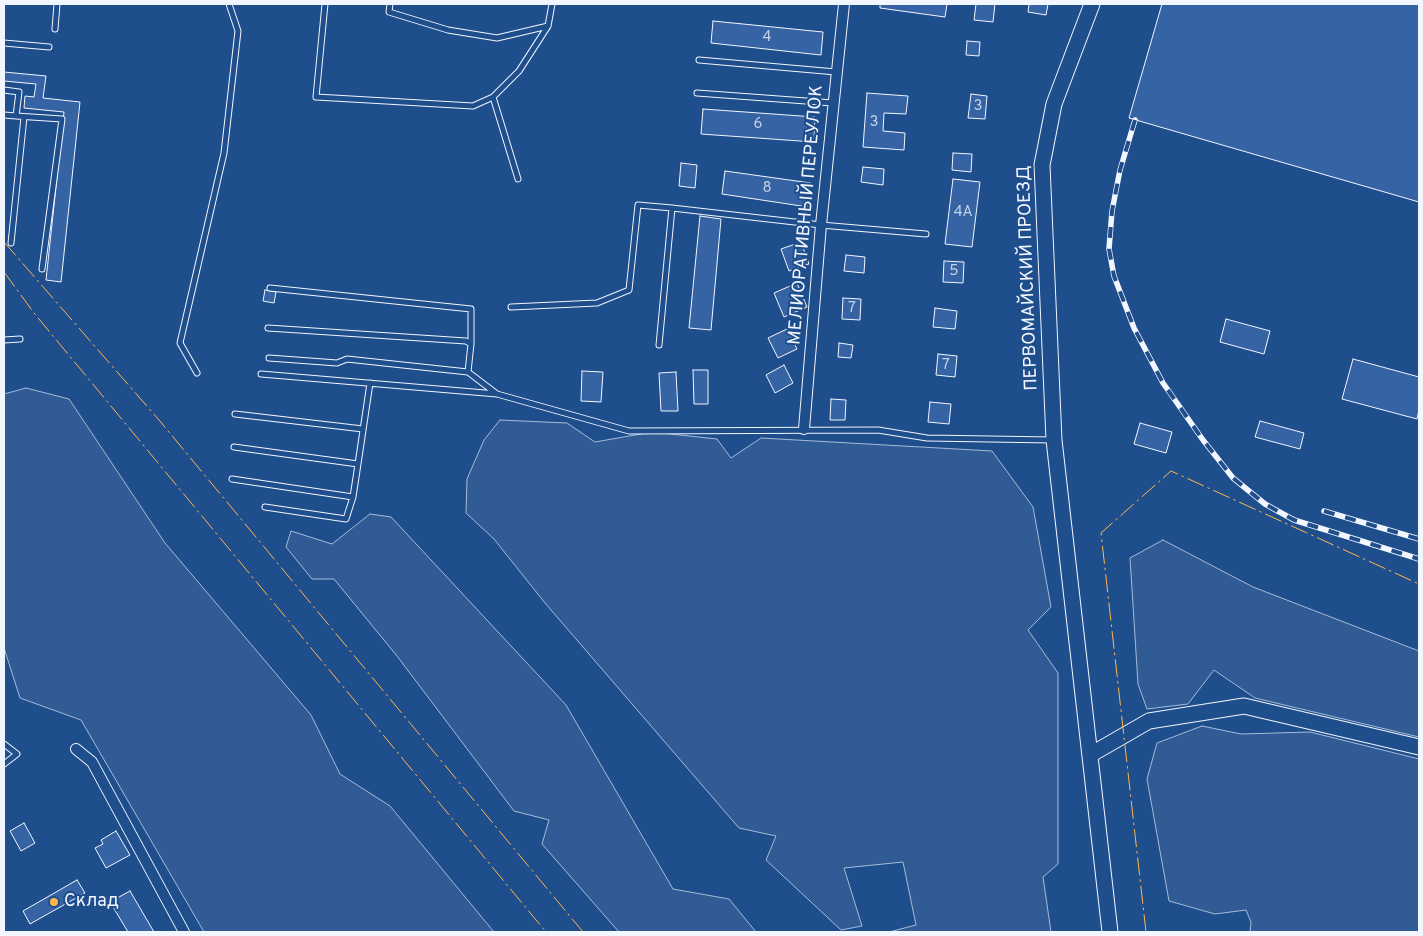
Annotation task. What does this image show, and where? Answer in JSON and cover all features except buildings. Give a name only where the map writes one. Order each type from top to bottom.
[{"type":"main road","name":"ПЕРВОМАЙСКИЙ ПРОЕЗД","points":[[1092,4],[1054,104],[1042,165],[1054,440],[1110,932]]},
{"type":"main road","points":[[1090,755],[1148,722],[1244,706],[1419,747]]},
{"type":"street","name":"МЕЛИОРАТИВНЫЙ ПЕРЕУЛОК","points":[[804,429],[832,104],[844,4]]},
{"type":"street","points":[[76,749],[92,762],[184,932]]},
{"type":"lane","points":[[55,29],[57,4]]},
{"type":"lane","points":[[197,373],[180,343],[224,153],[238,31],[229,4]]},
{"type":"lane","points":[[325,4],[316,97],[473,106],[493,97],[519,71],[548,26],[552,4]]},
{"type":"lane","points":[[390,4],[390,12],[448,30],[497,38],[548,26]]},
{"type":"lane","points":[[4,43],[49,47]]},
{"type":"lane","points":[[699,60],[836,72]]},
{"type":"lane","points":[[4,90],[20,92],[16,116]]},
{"type":"lane","points":[[697,93],[832,104]]},
{"type":"lane","points":[[493,97],[518,179]]},
{"type":"lane","points":[[4,115],[62,119],[42,269]]},
{"type":"lane","points":[[11,243],[24,116]]},
{"type":"lane","points":[[512,307],[597,303],[629,290],[638,205],[821,225],[926,234]]},
{"type":"lane","points":[[659,344],[672,208]]},
{"type":"lane","points":[[270,288],[471,309],[471,344],[468,372]]},
{"type":"lane","points":[[268,328],[466,340],[471,344]]},
{"type":"lane","points":[[4,340],[20,339]]},
{"type":"lane","points":[[269,358],[337,363],[347,359],[468,372],[497,394]]},
{"type":"lane","points":[[261,374],[497,394],[629,431],[878,430],[927,438],[1054,440]]},
{"type":"lane","points":[[265,507],[346,519],[353,497],[370,383]]},
{"type":"lane","points":[[234,414],[363,430]]},
{"type":"lane","points":[[234,447],[358,464]]},
{"type":"lane","points":[[232,479],[353,497]]},
{"type":"lane","points":[[4,744],[17,754],[4,764]]},
{"type":"shaded area","points":[[26,388],[69,399],[165,543],[311,715],[340,774],[390,806],[494,932],[204,932],[81,720],[20,698],[4,648],[4,394]]},
{"type":"shaded area","points":[[500,420],[567,423],[595,442],[652,432],[717,439],[731,458],[761,438],[992,451],[1033,507],[1051,607],[1028,630],[1058,673],[1058,864],[1043,877],[1051,932],[889,932],[916,925],[903,862],[844,868],[862,926],[841,930],[766,860],[776,836],[739,828],[545,603],[494,539],[466,513],[467,479],[484,440]]},
{"type":"shaded area","points":[[370,514],[391,517],[566,705],[673,889],[729,899],[756,932],[619,932],[542,844],[549,820],[514,811],[397,656],[334,579],[312,579],[286,547],[291,531],[332,544]]},
{"type":"shaded area","points":[[1163,540],[1253,587],[1419,651],[1419,737],[1255,698],[1214,670],[1188,704],[1147,709],[1138,684],[1130,558]]},
{"type":"shaded area","points":[[1202,726],[1241,734],[1310,732],[1419,759],[1419,932],[1250,932],[1251,922],[1246,910],[1215,914],[1169,901],[1147,779],[1157,743]]},
{"type":"railway","points":[[1135,120],[1120,170],[1112,211],[1109,249],[1114,276],[1134,328],[1163,383],[1203,440],[1233,478],[1265,504],[1294,520],[1419,559]]},
{"type":"railway","points":[[1324,511],[1419,539]]},
{"type":"power","points":[[4,242],[159,420],[583,932]]},
{"type":"power","points":[[4,272],[34,313],[546,932]]},
{"type":"power","points":[[1146,932],[1101,533],[1171,471],[1419,584]]},
{"type":"place","name":"Склад","points":[[54,902]]}]
